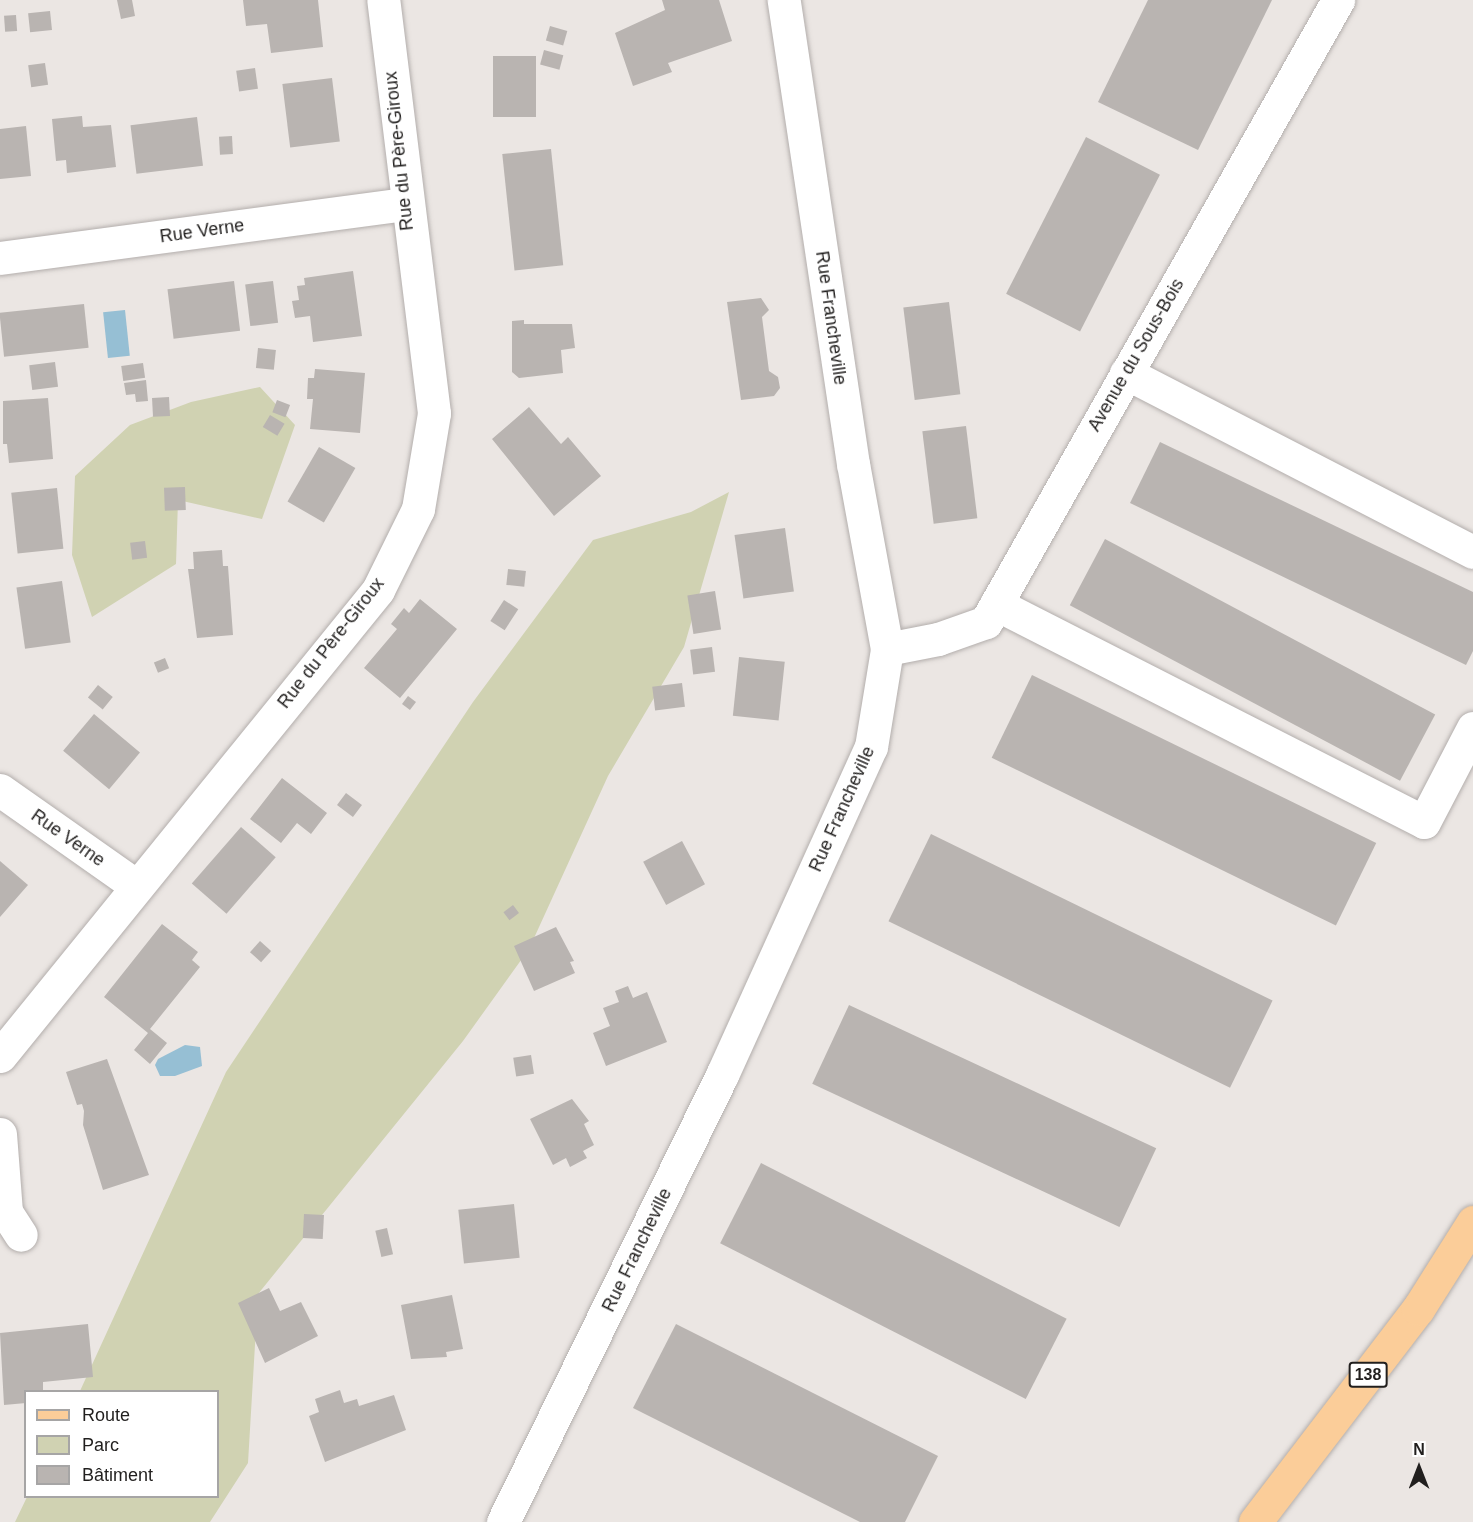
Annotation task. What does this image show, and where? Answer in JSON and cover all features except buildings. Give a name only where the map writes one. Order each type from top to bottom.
[{"type":"main road","name":"138","points":[[1255,1522],[1418,1309],[1473,1222]]},
{"type":"street","name":"Rue du Père-Giroux","points":[[0,1056],[135,885],[378,590],[418,509],[434,413],[404,204],[382,0]]},
{"type":"street","name":"Rue Francheville","points":[[503,1522],[722,1076],[871,747],[887,650],[853,464],[784,0]]},
{"type":"street","name":"Avenue du Sous-Bois","points":[[887,650],[938,639],[986,622],[1338,0]]},
{"type":"street","name":"Rue Verne","points":[[0,258],[404,204]]},
{"type":"street","points":[[1126,373],[1473,552]]},
{"type":"street","points":[[996,604],[1424,822],[1473,728]]},
{"type":"street","name":"Rue Verne","points":[[0,790],[135,885]]},
{"type":"street","points":[[0,1134],[6,1212],[21,1235]]},
{"type":"green space","points":[[260,387],[295,425],[262,519],[178,500],[176,564],[92,617],[72,555],[75,476],[130,425],[191,402]]},
{"type":"green space","points":[[729,492],[684,647],[608,776],[529,949],[463,1041],[258,1294],[248,1463],[210,1522],[15,1522],[27,1498],[219,1498],[219,1390],[80,1390],[226,1072],[473,702],[593,540],[691,512]]},
{"type":"water","points":[[125,310],[130,356],[108,358],[103,312]]},
{"type":"water","points":[[185,1045],[200,1047],[202,1066],[175,1076],[160,1076],[155,1065],[158,1059]]}]
